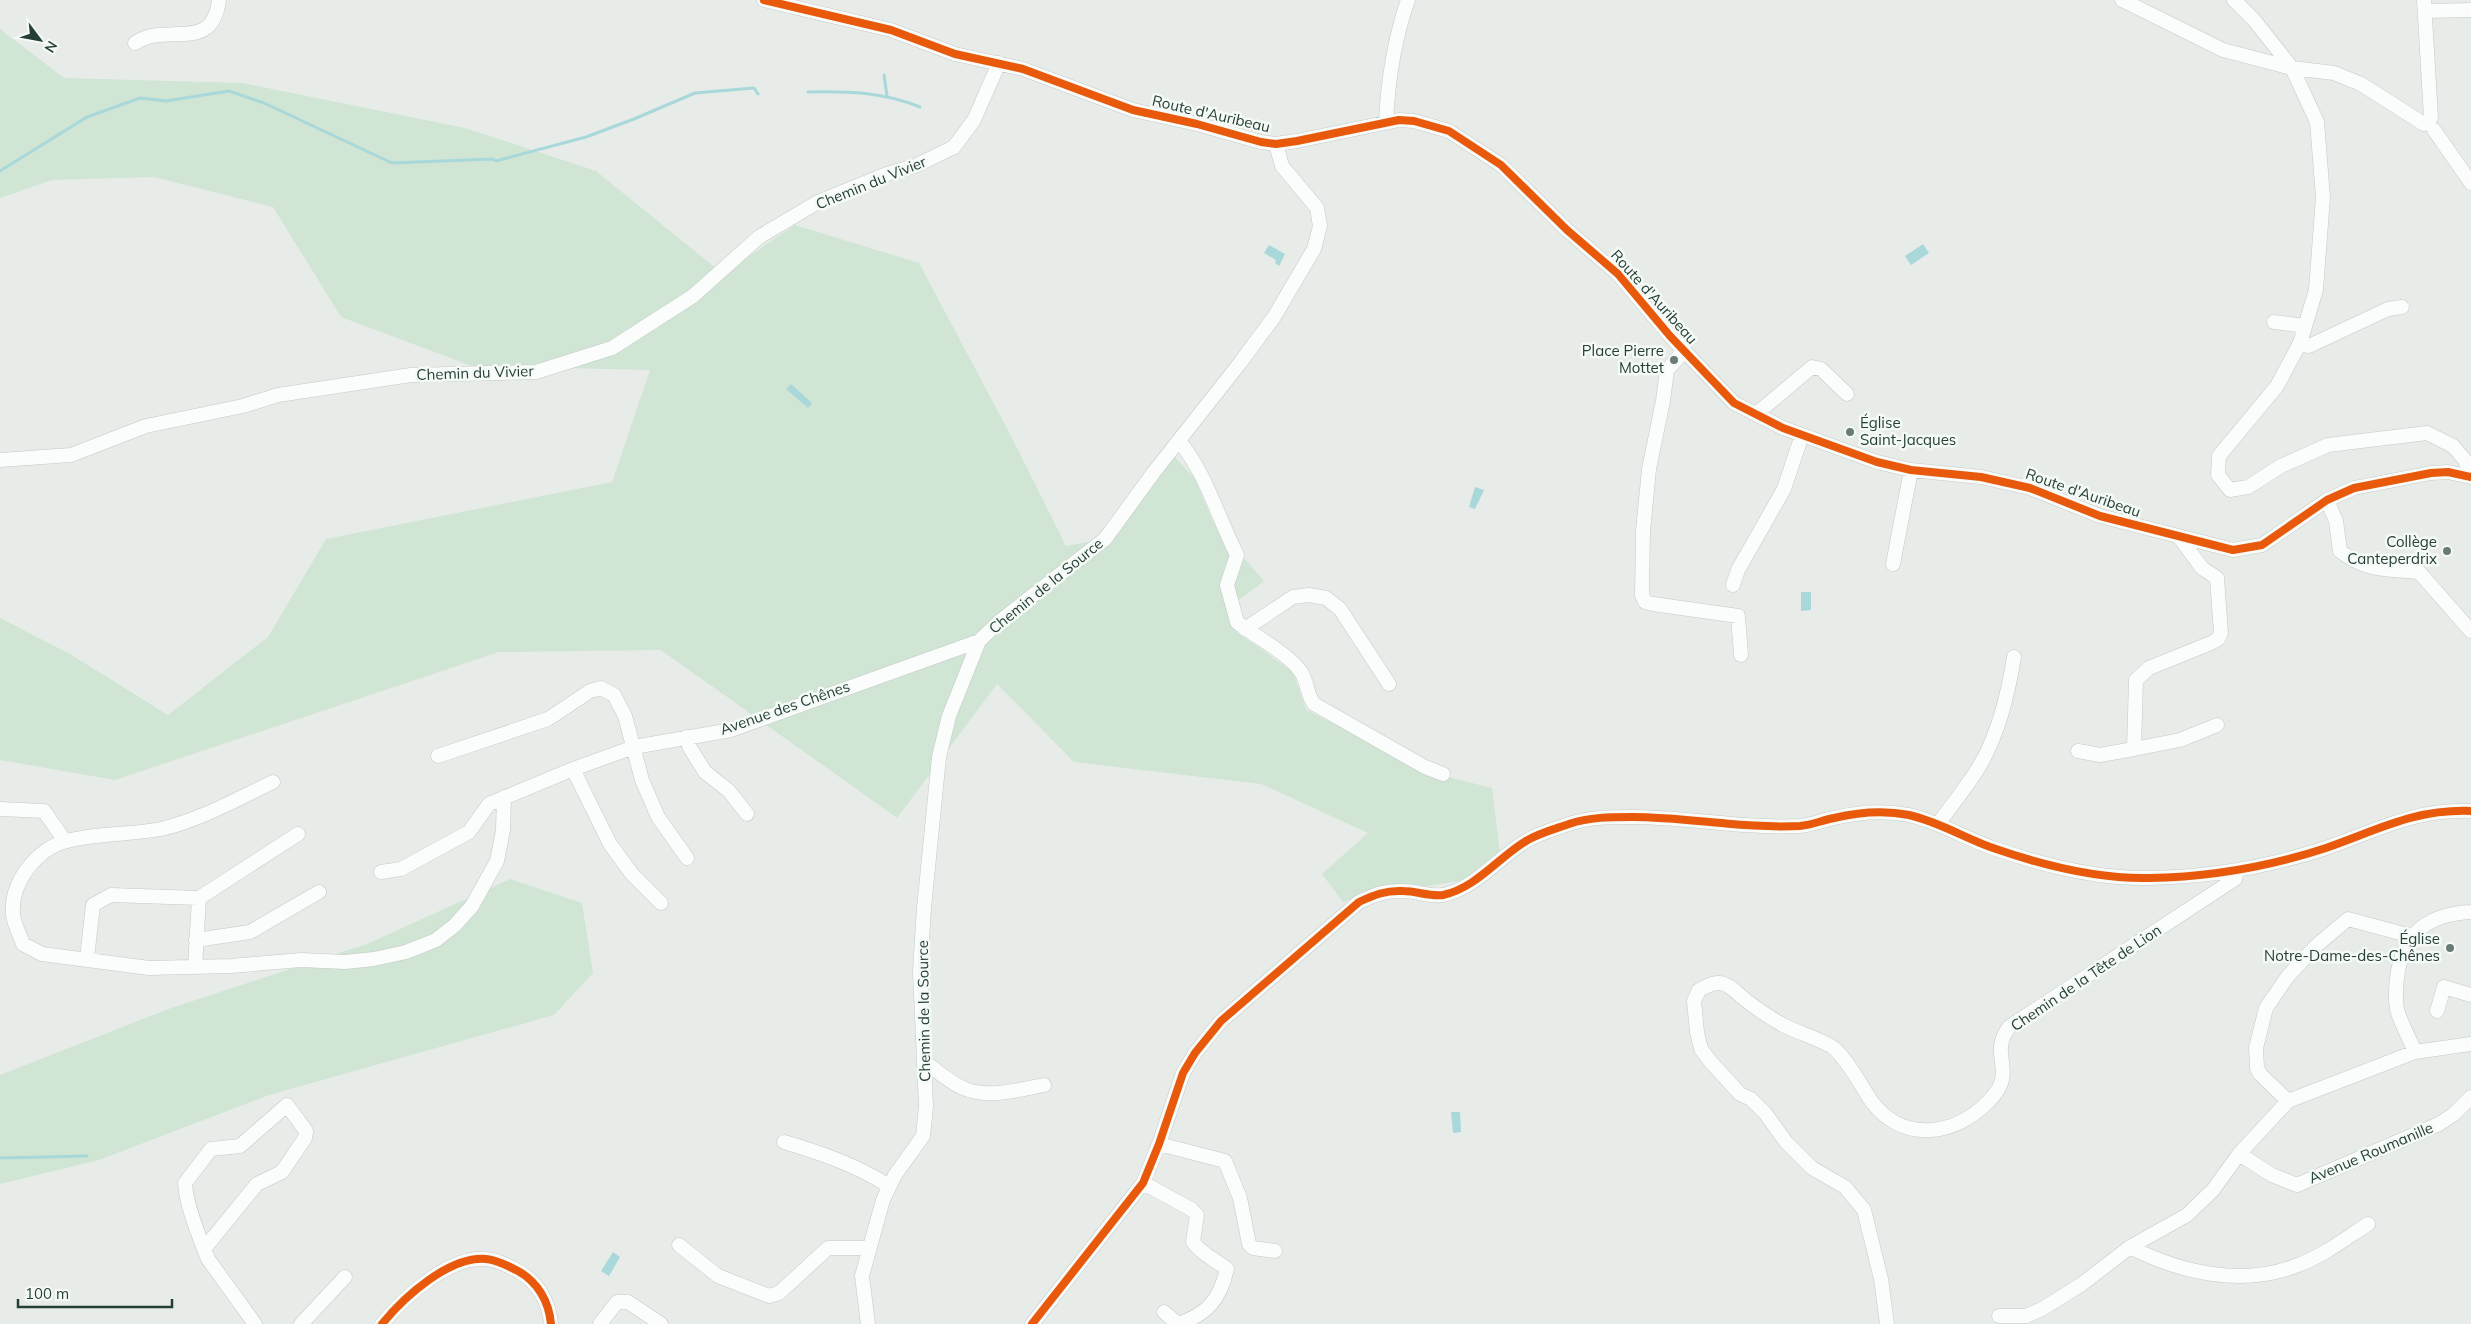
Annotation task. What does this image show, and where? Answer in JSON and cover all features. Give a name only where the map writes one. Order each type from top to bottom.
[{"type":"street","points":[[135,43],[146,36],[197,33],[206,30],[217,14],[219,0]]},
{"type":"street","name":"Route d'Auribeau","points":[[764,0],[891,30],[955,54],[1022,69],[1132,110],[1276,144],[1386,122],[1414,121],[1437,126],[1459,137],[1502,165],[1567,230],[1618,274],[1684,351],[1734,403],[1802,435],[1877,462],[1911,470],[1981,477],[2030,488],[2100,516],[2180,538],[2233,550],[2262,545],[2327,500],[2354,488],[2431,473],[2448,472],[2471,476]]},
{"type":"street","points":[[1386,122],[1392,59],[1398,31],[1408,0]]},
{"type":"street","points":[[2122,0],[2224,50],[2292,68],[2334,73],[2361,84],[2430,124],[2471,183]]},
{"type":"street","points":[[2234,0],[2254,20],[2292,68],[2317,122],[2323,197],[2316,290],[2300,343],[2277,386],[2219,456],[2218,475],[2230,490],[2248,487],[2281,466],[2328,445],[2427,433],[2453,446],[2465,460],[2471,476]]},
{"type":"street","points":[[2430,124],[2424,6],[2471,10]]},
{"type":"street","name":"Chemin du Vivier","points":[[0,460],[71,455],[146,426],[242,406],[278,395],[411,375],[536,372],[612,348],[674,311],[759,237],[811,206],[887,174],[933,158],[954,147],[974,120],[999,64]]},
{"type":"street","name":"Chemin de la Source","points":[[868,1324],[862,1276],[869,1248],[889,1186],[923,1136],[926,1106],[920,971],[924,908],[939,757],[949,716],[979,641],[999,622],[1105,539],[1274,317],[1314,249],[1320,226],[1318,208],[1282,166],[1276,144]]},
{"type":"street","points":[[2300,343],[2309,346],[2388,309],[2402,307]]},
{"type":"street","points":[[2274,322],[2305,326]]},
{"type":"street","points":[[1684,351],[1667,370],[1663,401],[1649,468],[1643,531],[1642,595],[1645,602],[1653,604],[1738,616],[1741,655]]},
{"type":"street","points":[[1756,414],[1812,367],[1821,369],[1847,394]]},
{"type":"street","points":[[1733,585],[1738,570],[1784,489],[1802,435]]},
{"type":"street","points":[[1179,441],[1201,476],[1237,555],[1226,585],[1237,622],[1245,629],[1265,640],[1300,671],[1309,687],[1309,698],[1314,704],[1425,767],[1443,774]]},
{"type":"street","points":[[1892,564],[1911,470]]},
{"type":"street","points":[[2327,500],[2336,521],[2340,551],[2360,565],[2419,572],[2471,631]]},
{"type":"street","points":[[2134,749],[2136,680],[2149,668],[2211,643],[2218,639],[2221,633],[2217,578],[2202,568],[2180,538]]},
{"type":"street","points":[[1245,629],[1293,597],[1309,595],[1326,598],[1340,609],[1389,684]]},
{"type":"street","name":"Avenue des Chênes","points":[[382,872],[402,869],[469,832],[488,804],[573,769],[634,747],[731,730],[979,641]]},
{"type":"street","points":[[1938,824],[1977,770],[1988,750],[2009,690],[2014,657]]},
{"type":"street","points":[[438,756],[548,719],[590,691],[601,688],[614,695],[625,716],[642,780],[658,817],[687,858]]},
{"type":"street","points":[[2078,751],[2100,755],[2134,749],[2180,740],[2217,725]]},
{"type":"street","points":[[686,737],[690,748],[705,772],[729,791],[747,814]]},
{"type":"street","points":[[573,769],[610,844],[632,874],[661,902]]},
{"type":"street","points":[[273,782],[204,814],[161,828],[65,841],[40,854],[24,872],[16,892],[13,915],[23,944],[42,954],[87,958],[149,968],[302,960],[344,962],[374,960],[406,952],[436,940],[455,925],[472,906],[497,861],[504,830],[504,797]]},
{"type":"street","points":[[0,810],[44,811],[65,841]]},
{"type":"street","points":[[1032,1324],[1143,1183],[1160,1144],[1183,1073],[1195,1053],[1221,1021],[1331,924],[1359,902],[1381,892],[1405,891],[1424,895],[1443,895],[1477,878],[1528,840],[1572,822],[1598,817],[1649,817],[1805,826],[1867,812],[1886,812],[1938,824],[1994,849],[2071,872],[2144,878],[2192,876],[2237,870],[2326,848],[2402,819],[2444,810],[2471,811]]},
{"type":"street","points":[[87,958],[90,900],[111,895],[199,898],[298,834]]},
{"type":"street","name":"Chemin de la Tête de Lion","points":[[1887,1324],[1881,1278],[1864,1210],[1845,1187],[1812,1168],[1786,1142],[1751,1099],[1740,1094],[1710,1061],[1702,1049],[1697,1032],[1694,1000],[1699,990],[1712,983],[1724,984],[1782,1025],[1832,1047],[1850,1064],[1873,1102],[1886,1116],[1916,1132],[1944,1129],[1980,1110],[2002,1085],[2004,1079],[2000,1048],[2002,1037],[2009,1027],[2235,879],[2237,870]]},
{"type":"street","points":[[196,940],[250,932],[319,892]]},
{"type":"street","points":[[195,967],[199,898]]},
{"type":"street","points":[[2415,1052],[2397,1010],[2396,992],[2400,961],[2411,936],[2433,920],[2451,913],[2471,912]]},
{"type":"street","points":[[2288,1101],[2260,1074],[2256,1048],[2266,1008],[2288,976],[2317,944],[2348,919],[2411,936]]},
{"type":"street","points":[[2437,1011],[2444,987],[2471,995]]},
{"type":"street","points":[[1999,1316],[2026,1316],[2042,1309],[2082,1284],[2130,1247],[2187,1215],[2213,1190],[2239,1154],[2288,1101],[2415,1052],[2471,1044]]},
{"type":"street","points":[[924,1061],[951,1081],[973,1091],[1004,1092],[1044,1085]]},
{"type":"street","name":"Avenue Roumanille","points":[[2239,1154],[2272,1175],[2297,1185],[2439,1124],[2454,1114],[2471,1096]]},
{"type":"street","points":[[204,1249],[257,1184],[282,1172],[305,1138],[306,1131],[287,1106],[240,1146],[211,1149],[186,1184],[204,1249],[208,1259],[255,1324]]},
{"type":"street","points":[[784,1142],[830,1156],[870,1174],[889,1186]]},
{"type":"street","points":[[1160,1144],[1225,1161],[1240,1198],[1249,1244],[1253,1248],[1275,1251]]},
{"type":"street","points":[[1143,1183],[1191,1209],[1197,1215],[1193,1242],[1204,1254],[1226,1269],[1222,1288],[1216,1299],[1203,1311],[1190,1320],[1178,1324],[1164,1312]]},
{"type":"street","points":[[2130,1247],[2155,1259],[2191,1271],[2246,1275],[2281,1270],[2298,1265],[2368,1224]]},
{"type":"street","points":[[679,1245],[718,1276],[769,1296],[779,1293],[828,1248],[869,1248]]},
{"type":"street","points":[[382,1324],[394,1309],[434,1276],[455,1266],[486,1259],[500,1262],[527,1276],[544,1295],[550,1312],[551,1324]]},
{"type":"street","points":[[301,1324],[345,1277]]},
{"type":"street","points":[[600,1324],[617,1302],[628,1302],[661,1324]]},
{"type":"green space","points":[[0,29],[64,78],[243,83],[465,128],[596,171],[723,274],[795,225],[919,263],[1011,436],[1066,546],[1097,540],[1174,456],[1195,479],[1213,522],[1264,581],[1228,608],[1238,633],[1293,672],[1306,710],[1432,773],[1492,788],[1500,853],[1466,880],[1427,886],[1378,890],[1343,902],[1322,874],[1368,833],[1261,784],[1074,762],[997,684],[897,818],[661,650],[499,652],[115,780],[0,760],[0,618],[70,654],[168,715],[268,637],[326,539],[612,482],[650,370],[472,366],[341,317],[273,207],[154,177],[52,180],[0,198]]},
{"type":"green space","points":[[510,879],[582,903],[593,973],[554,1015],[269,1095],[99,1160],[0,1184],[0,1075],[171,1008],[367,944]]},
{"type":"water","points":[[1923,244],[1929,253],[1911,265],[1905,256]]},
{"type":"water","points":[[1269,245],[1285,254],[1279,266],[1275,263],[1276,260],[1264,253]]},
{"type":"water","points":[[791,384],[812,403],[808,408],[786,389]]},
{"type":"water","points":[[1475,487],[1484,490],[1475,509],[1469,507]]},
{"type":"water","points":[[1801,592],[1811,592],[1811,610],[1801,611]]},
{"type":"water","points":[[1451,1112],[1460,1112],[1461,1132],[1453,1133]]},
{"type":"water","points":[[613,1252],[620,1257],[609,1276],[601,1271]]},
{"type":"waterway","points":[[884,75],[887,96]]},
{"type":"waterway","points":[[0,171],[87,117],[140,98],[166,101],[229,91],[264,103],[392,163],[493,159],[496,161],[586,137],[695,93],[754,88],[758,94]]},
{"type":"waterway","points":[[808,92],[879,95],[920,107]]},
{"type":"waterway","points":[[0,1158],[87,1156]]},
{"type":"cycle path","points":[[764,0],[891,30],[955,54],[1023,69],[1133,110],[1197,124],[1261,142],[1276,144],[1297,141],[1399,120],[1414,121],[1449,131],[1501,165],[1567,230],[1618,274],[1670,336],[1734,403],[1783,428],[1877,462],[1911,470],[1981,477],[2030,488],[2100,516],[2233,550],[2262,545],[2327,500],[2354,488],[2431,473],[2448,472],[2471,477]]},
{"type":"cycle path","points":[[1032,1324],[1143,1183],[1159,1144],[1183,1073],[1195,1053],[1221,1021],[1359,902],[1391,891],[1408,891],[1428,895],[1443,895],[1455,891],[1477,879],[1526,841],[1547,831],[1577,822],[1608,817],[1779,826],[1804,825],[1843,816],[1881,812],[1920,818],[1996,849],[2052,866],[2091,874],[2149,878],[2194,876],[2261,866],[2326,848],[2414,817],[2432,813],[2471,811]]},
{"type":"cycle path","points":[[382,1324],[402,1302],[428,1280],[457,1264],[486,1259],[507,1265],[531,1281],[545,1300],[551,1324]]},
{"type":"place","name":"Place Pierre Mottet","points":[[1674,360]]},
{"type":"place","name":"Église Saint-Jacques","points":[[1850,432]]},
{"type":"place","name":"Collège Canteperdrix","points":[[2447,551]]},
{"type":"place","name":"Église Notre-Dame-des-Chênes","points":[[2450,948]]}]
